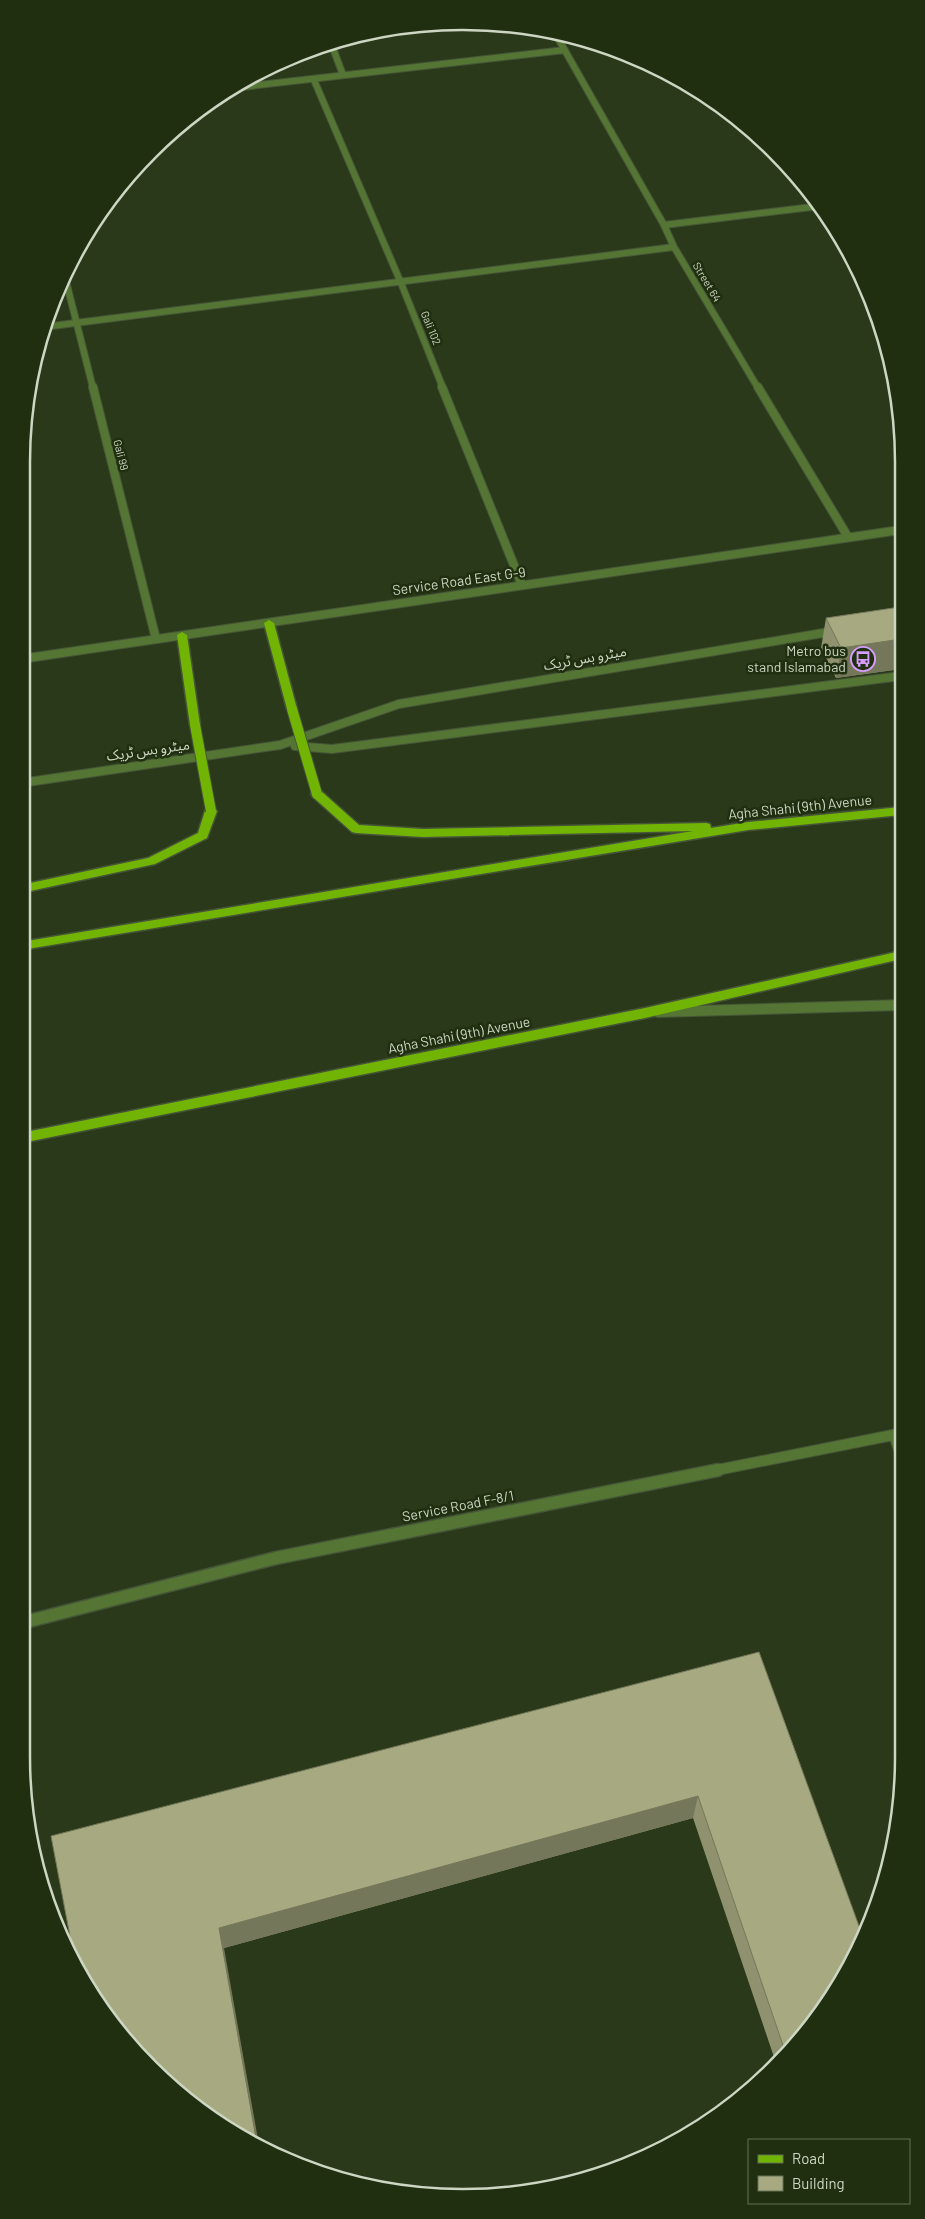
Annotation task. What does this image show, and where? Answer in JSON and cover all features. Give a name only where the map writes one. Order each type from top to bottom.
[{"type":"main road","points":[[270,623],[292,709],[317,794],[356,828],[423,833],[748,826]]},
{"type":"main road","points":[[30,886],[151,861],[203,835],[211,811],[195,725],[182,635]]},
{"type":"main road","name":"Agha Shahi (9th) Avenue","points":[[30,945],[748,826],[895,812]]},
{"type":"main road","name":"Agha Shahi (9th) Avenue","points":[[30,1136],[645,1013],[895,957]]},
{"type":"street","name":"Street 64","points":[[560,41],[664,224],[674,247],[848,537]]},
{"type":"street","points":[[334,50],[343,75]]},
{"type":"street","points":[[249,86],[565,50]]},
{"type":"street","name":"Gali 102","points":[[314,80],[401,283],[522,585]]},
{"type":"street","points":[[664,224],[812,207]]},
{"type":"street","points":[[52,326],[674,247]]},
{"type":"street","name":"Gali 99","points":[[68,287],[156,639]]},
{"type":"street","name":"Service Road East G-9","points":[[30,658],[895,531]]},
{"type":"street","name":"میٹرو بس ٹریک","points":[[30,782],[280,745],[399,704],[843,630]]},
{"type":"street","name":"میٹرو بس ٹریک","points":[[280,745],[332,749],[553,720],[769,695],[895,677]]},
{"type":"street","points":[[645,1013],[895,1005]]},
{"type":"street","name":"Service Road F-8/1","points":[[30,1621],[276,1558],[895,1435]]},
{"type":"building","points":[[895,608],[895,640],[841,648],[826,618]]},
{"type":"building","points":[[759,1652],[860,1927],[837,1973],[822,1997],[783,2047],[698,1796],[219,1928],[256,2136],[222,2116],[177,2082],[137,2042],[103,1997],[88,1973],[70,1938],[51,1836]]},
{"type":"place","name":"Metro bus stand Islamabad","points":[[863,659]]}]
